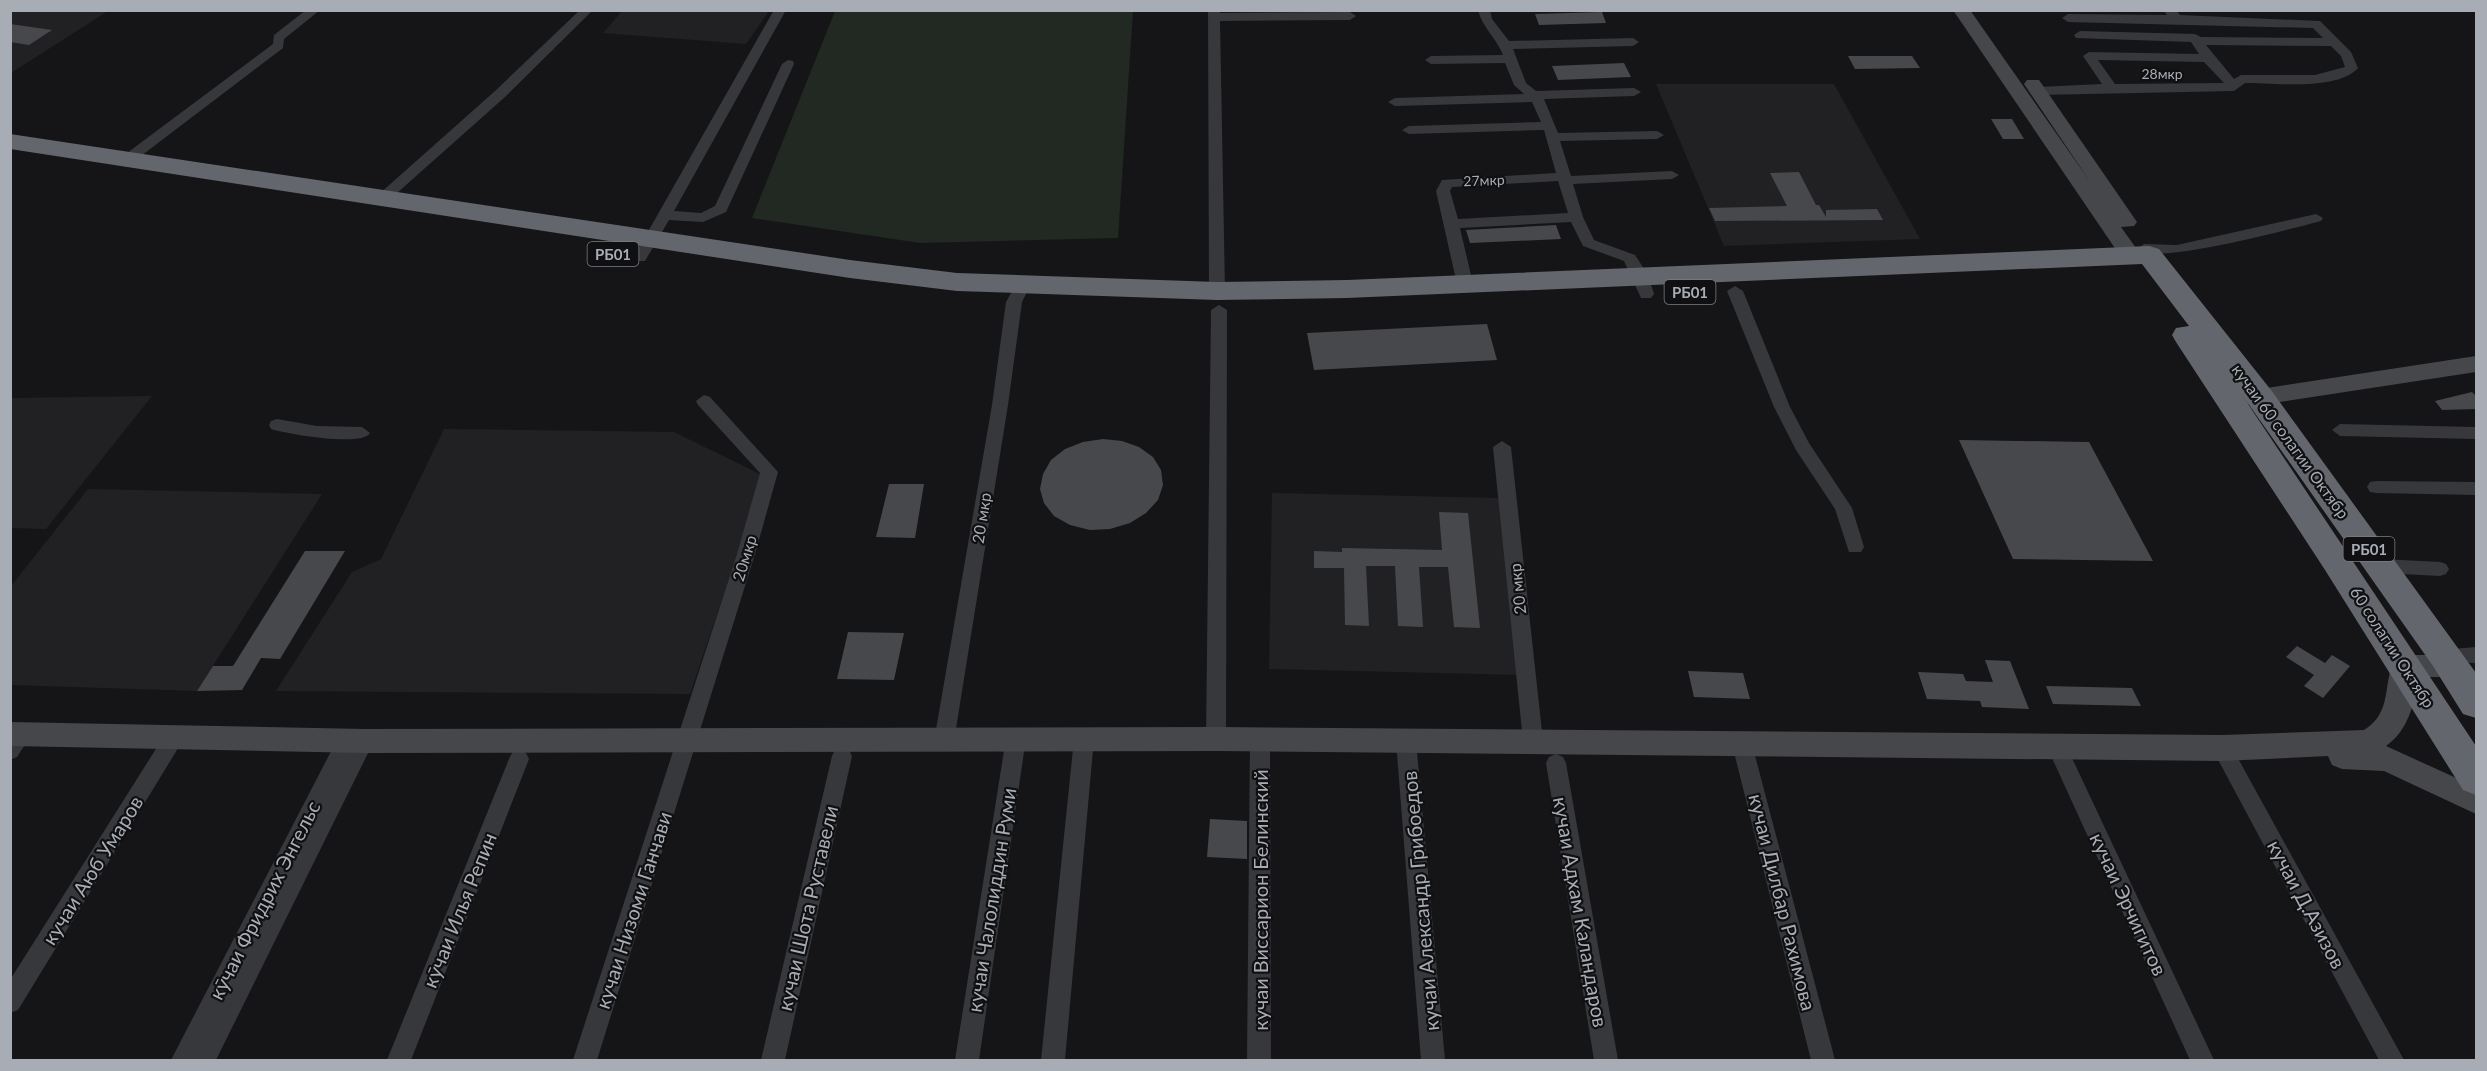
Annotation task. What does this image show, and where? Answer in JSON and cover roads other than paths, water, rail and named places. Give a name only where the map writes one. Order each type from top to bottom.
[{"type":"highway","name":"РБ01","points":[[14,156],[43,146],[128,159],[917,297],[1018,293],[1218,301],[1643,285],[2145,261]]},
{"type":"highway","name":"РБ01","points":[[14,156],[362,217],[393,207]]},
{"type":"highway","name":"РБ01","points":[[1218,301],[1465,284],[1643,285],[1735,291],[2145,261]]},
{"type":"highway","name":"РБ01","points":[[2145,261],[2244,397]]},
{"type":"highway","name":"кучаи 60 солагии Октябр","points":[[2244,397],[2382,566],[2461,658],[2476,703]]},
{"type":"highway","name":"60 солагии Октябр","points":[[2244,397],[2405,666],[2476,778]]},
{"type":"main road","points":[[1962,10],[2071,172],[2145,261]]},
{"type":"main road","points":[[1982,10],[2093,172],[2145,261]]},
{"type":"main road","points":[[2044,131],[2067,132]]},
{"type":"main road","points":[[2071,172],[2093,172]]},
{"type":"main road","points":[[2244,397],[2476,364]]},
{"type":"main road","points":[[14,739],[355,740],[684,745],[945,737],[1406,741],[1532,736],[1742,744],[2222,748],[2368,742],[2379,736],[2391,724],[2402,699],[2405,666],[2461,658]]},
{"type":"main road","points":[[2222,748],[2387,759],[2476,801]]},
{"type":"street","points":[[128,159],[279,45],[278,38],[314,10]]},
{"type":"street","points":[[393,207],[500,94],[587,10]]},
{"type":"street","points":[[646,249],[780,10]]},
{"type":"street","points":[[1484,10],[1486,19],[1507,52],[1520,85],[1534,96],[1550,131],[1576,217],[1588,243],[1607,252],[1630,258],[1643,285]]},
{"type":"street","name":"28мкр","points":[[2208,57],[2089,56],[2111,88],[2234,87],[2241,79],[2343,75],[2352,68],[2348,55],[2302,10]]},
{"type":"street","points":[[1216,739],[1218,301],[1214,14],[1350,16]]},
{"type":"street","points":[[2068,18],[2173,15],[2316,24]]},
{"type":"street","points":[[2080,35],[2195,38],[2234,87]]},
{"type":"street","points":[[2197,41],[2335,42]]},
{"type":"street","points":[[1431,60],[1633,42]]},
{"type":"street","points":[[666,215],[703,218],[721,209],[788,64]]},
{"type":"street","points":[[2038,91],[2111,88]]},
{"type":"street","points":[[1395,102],[1634,92]]},
{"type":"street","points":[[1409,130],[1550,131],[1657,135]]},
{"type":"street","name":"27мкр","points":[[1465,284],[1443,191],[1448,183],[1672,175]]},
{"type":"street","points":[[1452,224],[1576,217]]},
{"type":"street","points":[[2145,261],[2177,250],[2316,218]]},
{"type":"street","points":[[1735,291],[1782,407],[1802,446],[1844,508],[1855,547]]},
{"type":"street","name":"20 мкр","points":[[945,737],[1018,293]]},
{"type":"street","name":"20мкр","points":[[684,745],[747,554],[769,472],[704,401]]},
{"type":"street","points":[[277,425],[318,432],[362,433]]},
{"type":"street","points":[[2340,430],[2476,433]]},
{"type":"street","name":"20 мкр","points":[[1502,447],[1532,736]]},
{"type":"street","points":[[2376,487],[2476,489]]},
{"type":"street","points":[[2382,566],[2440,569]]},
{"type":"street","name":"кучаи Чалолиддин Руми","points":[[967,1060],[1016,738]]},
{"type":"street","name":"кучаи Аюб Умаров","points":[[10,1002],[173,739]]},
{"type":"street","points":[[1053,1060],[1084,739]]},
{"type":"street","name":"кучаи Виссарион Белинский","points":[[1259,1060],[1260,739]]},
{"type":"street","name":"кӯчаи Фридрих Энгельс","points":[[183,1060],[355,740]]},
{"type":"street","name":"кӯчаи Фридрих Энгельс","points":[[204,1060],[355,740]]},
{"type":"street","name":"кучаи Александр Грибоедов","points":[[1406,741],[1433,1060]]},
{"type":"street","name":"кучаи Дилбар Рахимова","points":[[1742,744],[1823,1060]]},
{"type":"street","name":"кучаи Низоми Ганчави","points":[[585,1060],[684,745]]},
{"type":"street","name":"кучаи Эрчигитов","points":[[2057,747],[2202,1060]]},
{"type":"street","name":"кучаи Д.Азизов","points":[[2222,748],[2392,1060]]},
{"type":"street","name":"кучаи Шота Руставели","points":[[773,1060],[842,756]]},
{"type":"street","name":"кӯчаи Илья Репин","points":[[399,1060],[519,759]]},
{"type":"street","name":"кучаи Адхам Каландаров","points":[[1556,763],[1606,1060]]}]
